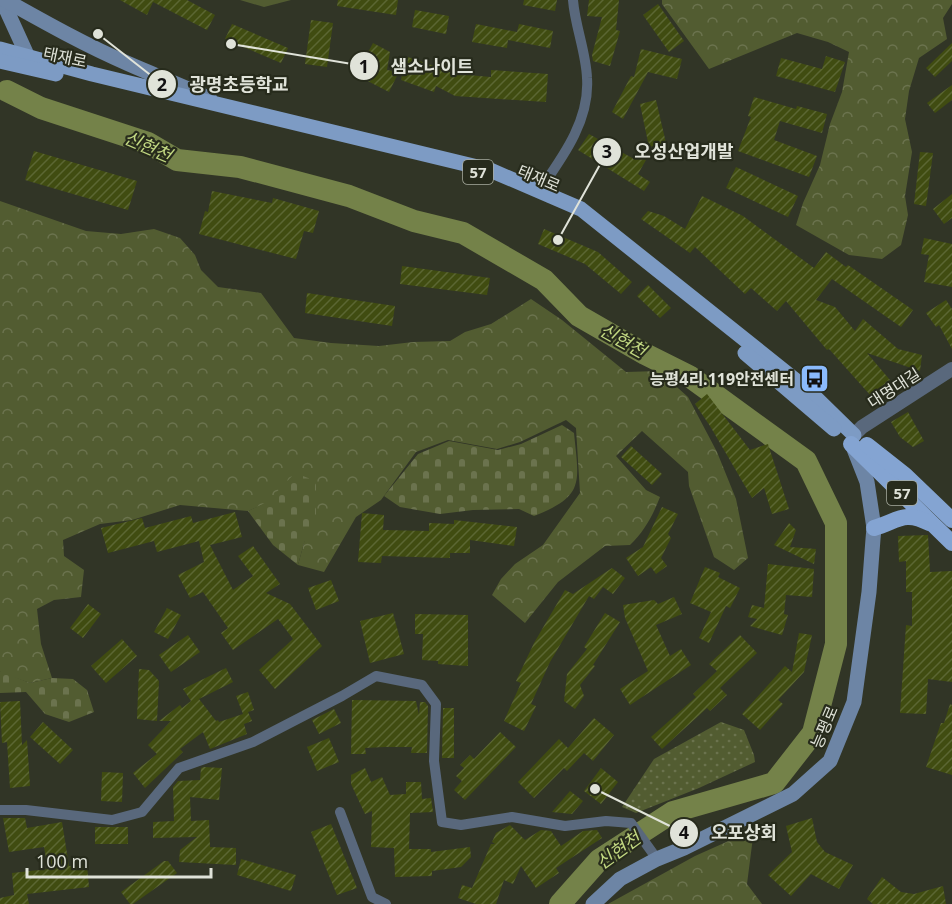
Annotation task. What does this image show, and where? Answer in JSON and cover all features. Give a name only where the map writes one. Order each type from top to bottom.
[{"type":"highway","name":"태재로","points":[[853,440],[905,475],[952,519]]},
{"type":"highway","name":"태재로","points":[[853,440],[952,543]]},
{"type":"highway","points":[[874,528],[897,518],[916,516],[936,527]]},
{"type":"main road","points":[[4,0],[26,62]]},
{"type":"main road","points":[[4,0],[129,64],[178,83],[221,105]]},
{"type":"main road","name":"태재로","points":[[0,49],[26,62],[487,175],[578,214],[853,440]]},
{"type":"main road","name":"태재로","points":[[0,61],[26,62],[92,74],[490,170],[581,209],[808,390],[853,440]]},
{"type":"main road","name":"능평로","points":[[593,904],[620,879],[655,855],[684,848],[794,794],[830,761],[854,702],[869,592],[874,528],[867,482],[853,440]]},
{"type":"street","points":[[538,191],[563,156],[584,113],[587,78],[573,0]]},
{"type":"street","name":"대명대길","points":[[853,440],[862,427],[952,369]]},
{"type":"street","points":[[0,810],[26,810],[112,820],[142,812],[179,768],[253,741],[376,676],[422,685],[436,704],[434,760],[442,822],[461,825],[512,817],[564,825],[606,821],[631,824],[655,855]]},
{"type":"street","points":[[340,812],[372,897],[387,904]]},
{"type":"green space","points":[[240,0],[291,0],[264,7]]},
{"type":"green space","points":[[662,0],[952,0],[943,18],[947,39],[919,58],[909,91],[905,119],[912,152],[905,196],[908,215],[901,245],[882,259],[849,255],[796,225],[820,165],[830,124],[842,92],[849,52],[828,42],[797,33],[709,69],[662,4]]},
{"type":"green space","points":[[0,201],[86,231],[121,234],[154,229],[180,238],[195,255],[201,270],[218,287],[261,293],[294,338],[379,346],[450,341],[465,332],[491,324],[531,299],[562,320],[626,372],[659,371],[688,397],[717,452],[736,499],[748,558],[734,570],[714,557],[689,486],[688,472],[642,431],[616,456],[646,490],[660,497],[648,523],[630,545],[605,546],[558,582],[525,623],[492,595],[501,579],[515,564],[543,545],[580,493],[576,428],[566,420],[520,442],[497,449],[448,440],[416,452],[381,500],[356,517],[324,572],[298,565],[316,482],[248,511],[180,505],[132,520],[100,524],[63,540],[64,556],[84,570],[81,597],[54,600],[37,609],[41,644],[52,678],[30,683],[2,673],[0,671]]},
{"type":"green space","points":[[562,425],[574,433],[577,464],[575,486],[562,502],[534,516],[519,509],[473,510],[440,514],[400,507],[384,496],[418,454],[449,441],[498,450],[521,444]]},
{"type":"green space","points":[[295,473],[316,481],[316,515],[304,543],[298,565],[273,545],[248,511],[267,502]]},
{"type":"green space","points":[[0,671],[30,683],[52,678],[73,679],[87,690],[94,712],[69,722],[45,714],[26,692],[0,693]]},
{"type":"green space","points":[[721,722],[744,730],[755,762],[699,788],[636,813],[622,807],[654,759]]},
{"type":"green space","points":[[742,835],[753,837],[747,884],[762,904],[608,904],[695,856]]},
{"type":"building","points":[[120,0],[187,0],[215,15],[207,30],[153,2],[147,15]]},
{"type":"building","points":[[338,0],[398,0],[396,15],[337,6]]},
{"type":"building","points":[[524,0],[557,0],[555,11],[523,5]]},
{"type":"building","points":[[589,0],[619,0],[616,30],[620,31],[610,66],[593,61],[592,55],[602,17],[587,16]]},
{"type":"building","points":[[658,4],[684,41],[669,52],[643,15]]},
{"type":"building","points":[[415,10],[449,16],[446,34],[412,27]]},
{"type":"building","points":[[311,20],[333,23],[327,67],[305,64]]},
{"type":"building","points":[[232,24],[288,48],[281,63],[225,39]]},
{"type":"building","points":[[476,24],[517,32],[519,24],[553,31],[550,48],[508,40],[507,48],[472,42]]},
{"type":"building","points":[[373,43],[390,52],[387,70],[399,72],[389,92],[356,75]]},
{"type":"building","points":[[952,43],[952,61],[935,77],[926,68]]},
{"type":"building","points":[[641,49],[682,59],[677,79],[648,72],[623,119],[612,112],[631,76],[634,77]]},
{"type":"building","points":[[826,56],[845,62],[835,92],[776,76],[781,58],[822,69]]},
{"type":"building","points":[[408,57],[457,74],[491,77],[491,70],[548,74],[546,102],[455,96],[436,86],[434,92],[401,80],[405,59],[407,60]]},
{"type":"building","points":[[952,85],[952,100],[935,113],[927,103]]},
{"type":"building","points":[[754,97],[796,109],[797,106],[827,114],[822,133],[780,121],[774,140],[817,156],[809,177],[738,151],[751,117],[748,116]]},
{"type":"building","points":[[656,100],[666,143],[649,147],[640,104]]},
{"type":"building","points":[[589,134],[634,159],[637,154],[646,160],[638,174],[650,182],[644,191],[578,150]]},
{"type":"building","points":[[34,151],[137,181],[128,210],[25,180]]},
{"type":"building","points":[[920,152],[933,153],[926,206],[914,204]]},
{"type":"building","points":[[736,167],[798,196],[788,217],[726,188]]},
{"type":"building","points":[[212,191],[272,203],[273,198],[319,211],[313,233],[304,231],[296,259],[199,234],[205,211],[208,212]]},
{"type":"building","points":[[952,194],[952,218],[944,224],[933,209]]},
{"type":"building","points":[[702,196],[743,216],[814,268],[826,252],[913,310],[901,327],[832,279],[816,300],[835,307],[855,331],[863,319],[898,349],[922,355],[920,371],[867,353],[890,380],[871,396],[829,349],[827,350],[786,301],[777,311],[751,288],[745,294],[695,247],[690,253],[641,219],[648,211],[664,216],[685,229]]},
{"type":"building","points":[[544,229],[598,252],[632,282],[621,294],[585,264],[538,244]]},
{"type":"building","points":[[924,238],[952,244],[952,287],[924,282],[929,255],[921,254]]},
{"type":"building","points":[[402,266],[490,278],[487,295],[400,284]]},
{"type":"building","points":[[648,285],[671,308],[660,318],[637,296]]},
{"type":"building","points":[[307,293],[395,306],[392,326],[305,313]]},
{"type":"building","points":[[946,300],[952,309],[952,349],[939,325],[936,327],[926,313]]},
{"type":"building","points":[[707,394],[750,450],[768,444],[789,509],[772,514],[764,488],[752,498],[695,404]]},
{"type":"building","points":[[908,412],[924,441],[913,447],[900,437],[891,422]]},
{"type":"building","points":[[631,446],[662,474],[652,485],[621,457]]},
{"type":"building","points":[[662,507],[678,514],[668,534],[671,538],[661,558],[667,566],[656,574],[651,567],[638,576],[626,558],[643,547]]},
{"type":"building","points":[[235,512],[242,537],[210,545],[233,590],[253,576],[238,556],[253,546],[280,584],[266,593],[290,604],[322,646],[275,689],[259,670],[293,639],[278,619],[233,650],[221,633],[228,628],[203,592],[190,598],[178,575],[204,562],[199,541],[157,552],[154,541],[108,553],[101,528],[142,518],[145,528],[191,516],[193,523]]},
{"type":"building","points":[[362,513],[384,515],[383,530],[429,531],[429,523],[454,524],[454,520],[517,527],[514,546],[470,540],[470,553],[450,553],[450,558],[382,556],[381,563],[358,562]]},
{"type":"building","points":[[789,523],[796,530],[790,547],[816,549],[814,564],[774,545]]},
{"type":"building","points":[[928,535],[930,572],[952,571],[952,682],[928,679],[926,714],[900,713],[906,625],[912,626],[912,592],[906,592],[906,561],[899,562],[898,536]]},
{"type":"building","points":[[768,564],[814,569],[812,597],[786,595],[784,614],[788,615],[782,635],[750,626],[757,619],[748,617],[752,605],[764,608]]},
{"type":"building","points":[[705,567],[720,573],[718,577],[740,588],[730,608],[726,606],[709,643],[699,638],[711,612],[690,603]]},
{"type":"building","points":[[612,568],[625,578],[613,594],[603,587],[594,599],[589,596],[550,662],[531,704],[536,706],[524,731],[504,721],[521,683],[516,681],[534,643],[565,590],[573,594]]},
{"type":"building","points":[[331,580],[339,601],[316,610],[308,588]]},
{"type":"building","points":[[674,597],[682,614],[656,625],[670,656],[681,649],[691,665],[630,705],[620,689],[648,671],[625,618],[623,605],[654,600],[658,604]]},
{"type":"building","points":[[88,604],[101,614],[83,638],[70,628]]},
{"type":"building","points":[[167,608],[181,615],[168,639],[154,632]]},
{"type":"building","points":[[393,613],[404,654],[370,663],[360,621]]},
{"type":"building","points":[[605,613],[620,622],[593,665],[595,666],[580,685],[584,696],[575,709],[564,701],[567,674],[587,649],[584,647]]},
{"type":"building","points":[[415,614],[468,615],[468,666],[438,664],[438,661],[422,660],[423,634],[415,634]]},
{"type":"building","points":[[799,633],[812,635],[804,672],[778,700],[783,704],[760,730],[742,714],[785,666],[792,672]]},
{"type":"building","points":[[188,635],[200,652],[171,672],[159,655]]},
{"type":"building","points":[[740,635],[757,653],[720,688],[727,695],[710,711],[707,708],[662,749],[651,737],[696,697],[693,694],[717,671],[709,664]]},
{"type":"building","points":[[122,639],[137,656],[106,683],[91,666]]},
{"type":"building","points":[[226,668],[233,682],[199,699],[219,722],[243,714],[236,696],[248,692],[254,710],[248,712],[252,721],[244,724],[247,734],[210,749],[203,732],[180,749],[183,752],[145,788],[133,773],[157,754],[148,745],[171,721],[159,721],[180,705],[182,708],[191,701],[183,689]]},
{"type":"building","points":[[139,669],[149,670],[159,681],[157,721],[137,719]]},
{"type":"building","points":[[352,700],[416,701],[419,715],[420,702],[425,702],[428,706],[427,753],[411,753],[412,747],[385,747],[365,748],[366,754],[351,754]]},
{"type":"building","points":[[20,701],[22,745],[27,740],[30,786],[10,788],[7,742],[2,743],[0,702]]},
{"type":"building","points":[[950,704],[952,705],[952,775],[926,767]]},
{"type":"building","points":[[443,708],[454,708],[454,758],[442,758]]},
{"type":"building","points":[[334,709],[341,723],[319,734],[312,720]]},
{"type":"building","points":[[594,718],[614,735],[593,761],[584,753],[567,771],[564,768],[534,798],[518,782],[559,739],[568,748]]},
{"type":"building","points":[[43,722],[73,750],[60,764],[30,737]]},
{"type":"building","points":[[500,732],[516,747],[465,800],[454,790],[462,781],[456,776],[464,768],[460,765],[470,755],[474,759]]},
{"type":"building","points":[[329,738],[339,762],[317,771],[307,747]]},
{"type":"building","points":[[201,768],[222,768],[219,800],[190,797],[191,821],[209,820],[210,847],[236,848],[236,865],[179,862],[180,850],[197,837],[153,838],[153,822],[174,821],[173,787],[178,781],[200,780]]},
{"type":"building","points":[[365,768],[371,782],[382,777],[390,795],[406,794],[406,782],[421,782],[422,799],[431,798],[433,812],[410,813],[409,849],[431,849],[431,852],[470,847],[471,857],[461,867],[432,871],[432,876],[395,877],[394,848],[371,847],[372,811],[365,814],[351,784],[351,775]]},
{"type":"building","points":[[601,768],[618,782],[601,804],[584,791]]},
{"type":"building","points":[[102,772],[123,773],[122,802],[101,801]]},
{"type":"building","points":[[570,791],[583,801],[572,814],[552,812]]},
{"type":"building","points":[[3,818],[25,818],[27,828],[62,822],[69,866],[87,865],[89,887],[27,894],[29,904],[0,904],[0,898],[14,895],[12,873],[48,869],[44,847],[9,852]]},
{"type":"building","points":[[812,818],[817,842],[825,852],[853,865],[839,889],[811,874],[791,896],[768,875],[792,852],[786,826]]},
{"type":"building","points":[[331,824],[357,888],[337,895],[311,832]]},
{"type":"building","points":[[510,825],[525,840],[541,830],[551,831],[561,846],[583,831],[597,830],[602,838],[556,868],[559,873],[536,888],[521,866],[513,884],[504,880],[496,904],[476,904],[458,898],[462,885],[472,888],[491,844],[495,844],[492,842],[496,833]]},
{"type":"building","points":[[95,827],[128,827],[128,844],[95,844]]},
{"type":"building","points":[[241,859],[296,875],[291,891],[237,875]]},
{"type":"building","points":[[164,861],[168,861],[177,873],[130,904],[121,892]]},
{"type":"building","points":[[882,877],[901,892],[914,894],[943,886],[946,904],[873,904],[867,899]]},
{"type":"waterway","name":"신현천","points":[[7,91],[41,108],[148,143],[177,160],[240,167],[349,196],[414,221],[463,233],[544,280],[579,316],[689,376],[806,461],[836,523],[836,644],[813,733],[774,783],[673,812],[599,860],[560,904]]},
{"type":"place","name":"광명초등학교","points":[[98,34]]},
{"type":"place","name":"샘소나이트","points":[[231,44]]},
{"type":"place","name":"오성산업개발","points":[[558,240]]},
{"type":"place","name":"능평4리.119안전센터","points":[[815,379]]},
{"type":"place","name":"오포상회","points":[[595,789]]}]
